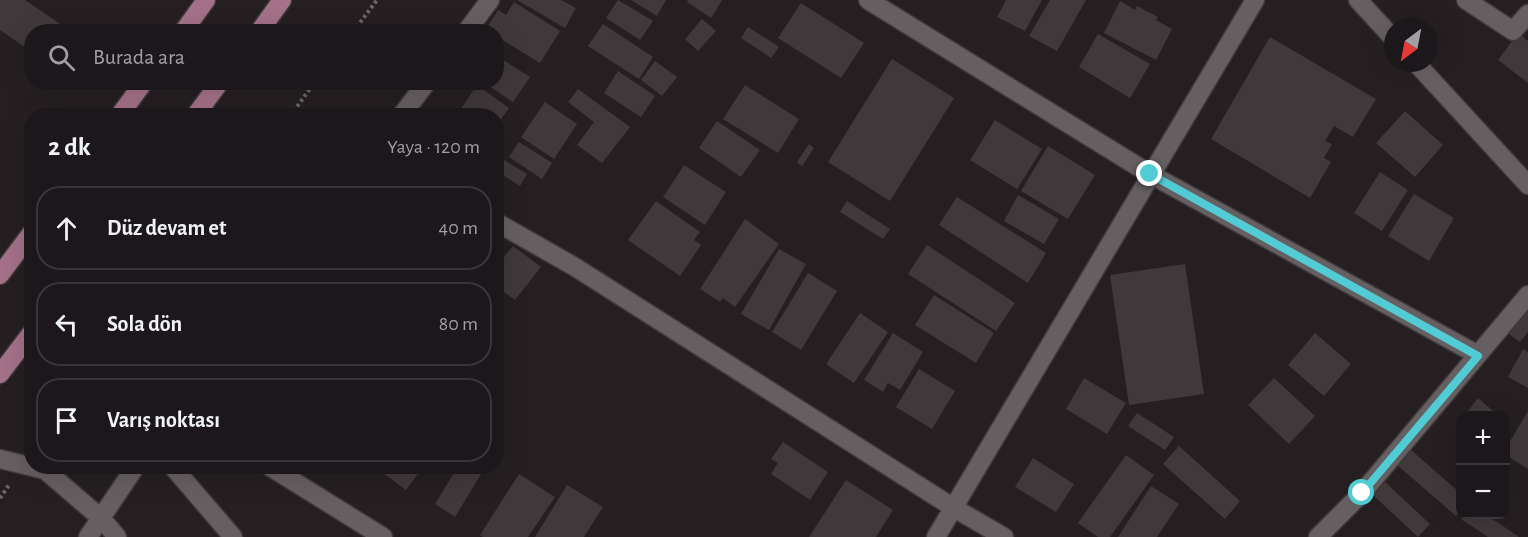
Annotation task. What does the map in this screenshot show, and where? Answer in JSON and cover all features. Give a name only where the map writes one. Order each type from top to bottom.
[{"type":"main road","points":[[189,24],[206,0]]},
{"type":"main road","points":[[264,24],[282,0]]},
{"type":"main road","points":[[125,108],[138,90]]},
{"type":"main road","points":[[201,108],[214,90]]},
{"type":"main road","points":[[1,270],[24,242]]},
{"type":"main road","points":[[0,374],[24,342]]},
{"type":"street","points":[[471,24],[490,0]]},
{"type":"street","points":[[868,0],[1150,174],[1478,356]]},
{"type":"street","points":[[936,537],[1255,0]]},
{"type":"street","points":[[1358,0],[1384,28]]},
{"type":"street","points":[[1466,0],[1513,31],[1528,14]]},
{"type":"street","points":[[1424,72],[1528,185]]},
{"type":"street","points":[[407,108],[421,90]]},
{"type":"street","points":[[504,227],[575,267],[954,508],[1004,537]]},
{"type":"street","points":[[1318,537],[1362,493],[1528,295]]},
{"type":"street","points":[[0,459],[24,465]]},
{"type":"street","points":[[50,474],[102,519],[117,537]]},
{"type":"street","points":[[88,537],[131,474]]},
{"type":"street","points":[[179,474],[232,537]]},
{"type":"street","points":[[282,474],[383,537]]},
{"type":"path","points":[[359,24],[377,0]]},
{"type":"path","points":[[296,108],[309,90]]},
{"type":"building","points":[[0,0],[25,0],[60,24],[24,24],[24,46],[0,30]]},
{"type":"building","points":[[517,0],[561,0],[576,8],[565,28]]},
{"type":"building","points":[[618,0],[653,21],[640,40],[606,18]]},
{"type":"building","points":[[631,0],[666,0],[657,16]]},
{"type":"building","points":[[688,0],[722,0],[711,18],[687,2]]},
{"type":"building","points":[[1006,0],[1042,0],[1025,31],[997,17]]},
{"type":"building","points":[[1050,0],[1086,0],[1057,51],[1029,36]]},
{"type":"building","points":[[1120,1],[1135,10],[1137,6],[1158,17],[1156,20],[1172,29],[1156,60],[1104,33]]},
{"type":"building","points":[[514,2],[560,31],[540,63],[504,41],[504,24],[489,24],[498,10],[506,15]]},
{"type":"building","points":[[801,3],[864,43],[841,78],[778,38]]},
{"type":"building","points":[[702,19],[716,31],[698,51],[685,39]]},
{"type":"building","points":[[603,24],[653,57],[639,79],[588,46]]},
{"type":"building","points":[[748,27],[779,47],[771,58],[741,38]]},
{"type":"building","points":[[1518,33],[1528,41],[1528,83],[1498,60]]},
{"type":"building","points":[[1098,34],[1150,64],[1130,98],[1079,67]]},
{"type":"building","points":[[1270,37],[1376,99],[1353,137],[1334,126],[1325,141],[1332,144],[1324,158],[1331,162],[1310,198],[1211,139]]},
{"type":"building","points":[[892,59],[954,98],[890,201],[828,162]]},
{"type":"building","points":[[504,61],[530,77],[513,102],[495,90],[504,90]]},
{"type":"building","points":[[655,61],[677,77],[662,96],[641,80]]},
{"type":"building","points":[[618,71],[655,96],[641,117],[604,93]]},
{"type":"building","points":[[745,85],[799,119],[778,153],[723,119]]},
{"type":"building","points":[[578,89],[630,127],[602,163],[577,145],[594,122],[568,102]]},
{"type":"building","points":[[474,90],[484,90],[509,108],[504,115],[504,108],[461,108]]},
{"type":"building","points":[[545,102],[577,124],[554,159],[521,137]]},
{"type":"building","points":[[1405,111],[1443,145],[1415,177],[1376,143]]},
{"type":"building","points":[[995,120],[1042,149],[1017,189],[970,160]]},
{"type":"building","points":[[717,121],[760,150],[741,177],[699,148]]},
{"type":"building","points":[[519,142],[552,163],[542,179],[509,157]]},
{"type":"building","points":[[809,144],[814,148],[802,166],[797,162]]},
{"type":"building","points":[[1048,146],[1095,175],[1068,219],[1021,191]]},
{"type":"building","points":[[504,160],[527,174],[520,186],[504,176]]},
{"type":"building","points":[[684,165],[726,192],[705,225],[663,197]]},
{"type":"building","points":[[1380,172],[1408,190],[1382,231],[1354,213]]},
{"type":"building","points":[[1414,194],[1454,218],[1429,261],[1388,236]]},
{"type":"building","points":[[1018,195],[1059,219],[1044,244],[1004,221]]},
{"type":"building","points":[[957,197],[1046,253],[1028,283],[939,225]]},
{"type":"building","points":[[656,201],[700,232],[694,240],[701,245],[680,276],[628,240]]},
{"type":"building","points":[[847,201],[890,229],[883,239],[840,212]]},
{"type":"building","points":[[745,219],[779,244],[735,307],[723,298],[720,302],[700,289]]},
{"type":"building","points":[[927,245],[1015,303],[996,331],[908,274]]},
{"type":"building","points":[[513,246],[541,267],[515,300],[504,292],[504,257]]},
{"type":"building","points":[[779,249],[806,264],[769,330],[741,314]]},
{"type":"building","points":[[1185,264],[1204,394],[1129,405],[1110,275]]},
{"type":"building","points":[[808,273],[837,291],[801,350],[772,332]]},
{"type":"building","points":[[934,295],[994,333],[976,363],[915,325]]},
{"type":"building","points":[[1528,307],[1528,332],[1520,342],[1509,334]]},
{"type":"building","points":[[860,313],[888,332],[854,383],[826,364]]},
{"type":"building","points":[[893,333],[923,352],[900,390],[888,383],[883,392],[864,380]]},
{"type":"building","points":[[1315,333],[1351,364],[1324,396],[1288,365]]},
{"type":"building","points":[[1523,349],[1528,352],[1528,388],[1508,377]]},
{"type":"building","points":[[919,369],[955,391],[932,429],[896,407]]},
{"type":"building","points":[[1084,378],[1126,403],[1107,434],[1066,409]]},
{"type":"building","points":[[1274,378],[1315,416],[1289,444],[1248,405]]},
{"type":"building","points":[[1478,398],[1493,411],[1468,411]]},
{"type":"building","points":[[1528,411],[1528,469],[1510,458],[1510,441]]},
{"type":"building","points":[[1137,413],[1174,437],[1165,450],[1128,426]]},
{"type":"building","points":[[783,442],[828,472],[810,500],[771,474],[778,463],[771,459]]},
{"type":"building","points":[[1179,446],[1240,501],[1225,519],[1163,464]]},
{"type":"building","points":[[1411,450],[1456,489],[1456,516],[1397,465]]},
{"type":"building","points":[[1126,455],[1154,475],[1110,537],[1098,537],[1078,523]]},
{"type":"building","points":[[1033,458],[1074,484],[1056,512],[1015,487]]},
{"type":"building","points":[[384,474],[418,474],[406,490]]},
{"type":"building","points":[[453,474],[481,474],[455,517],[435,504]]},
{"type":"building","points":[[519,474],[555,497],[528,537],[483,537],[480,535]]},
{"type":"building","points":[[846,480],[893,510],[876,537],[809,537]]},
{"type":"building","points":[[1385,482],[1430,524],[1418,537],[1373,495]]},
{"type":"building","points":[[567,485],[603,507],[584,537],[535,537]]},
{"type":"building","points":[[1151,486],[1179,504],[1157,537],[1118,537]]},
{"type":"building","points":[[1461,519],[1492,519],[1519,537],[1488,537]]},
{"type":"route","points":[[1150,174],[1478,356],[1362,493]]}]
